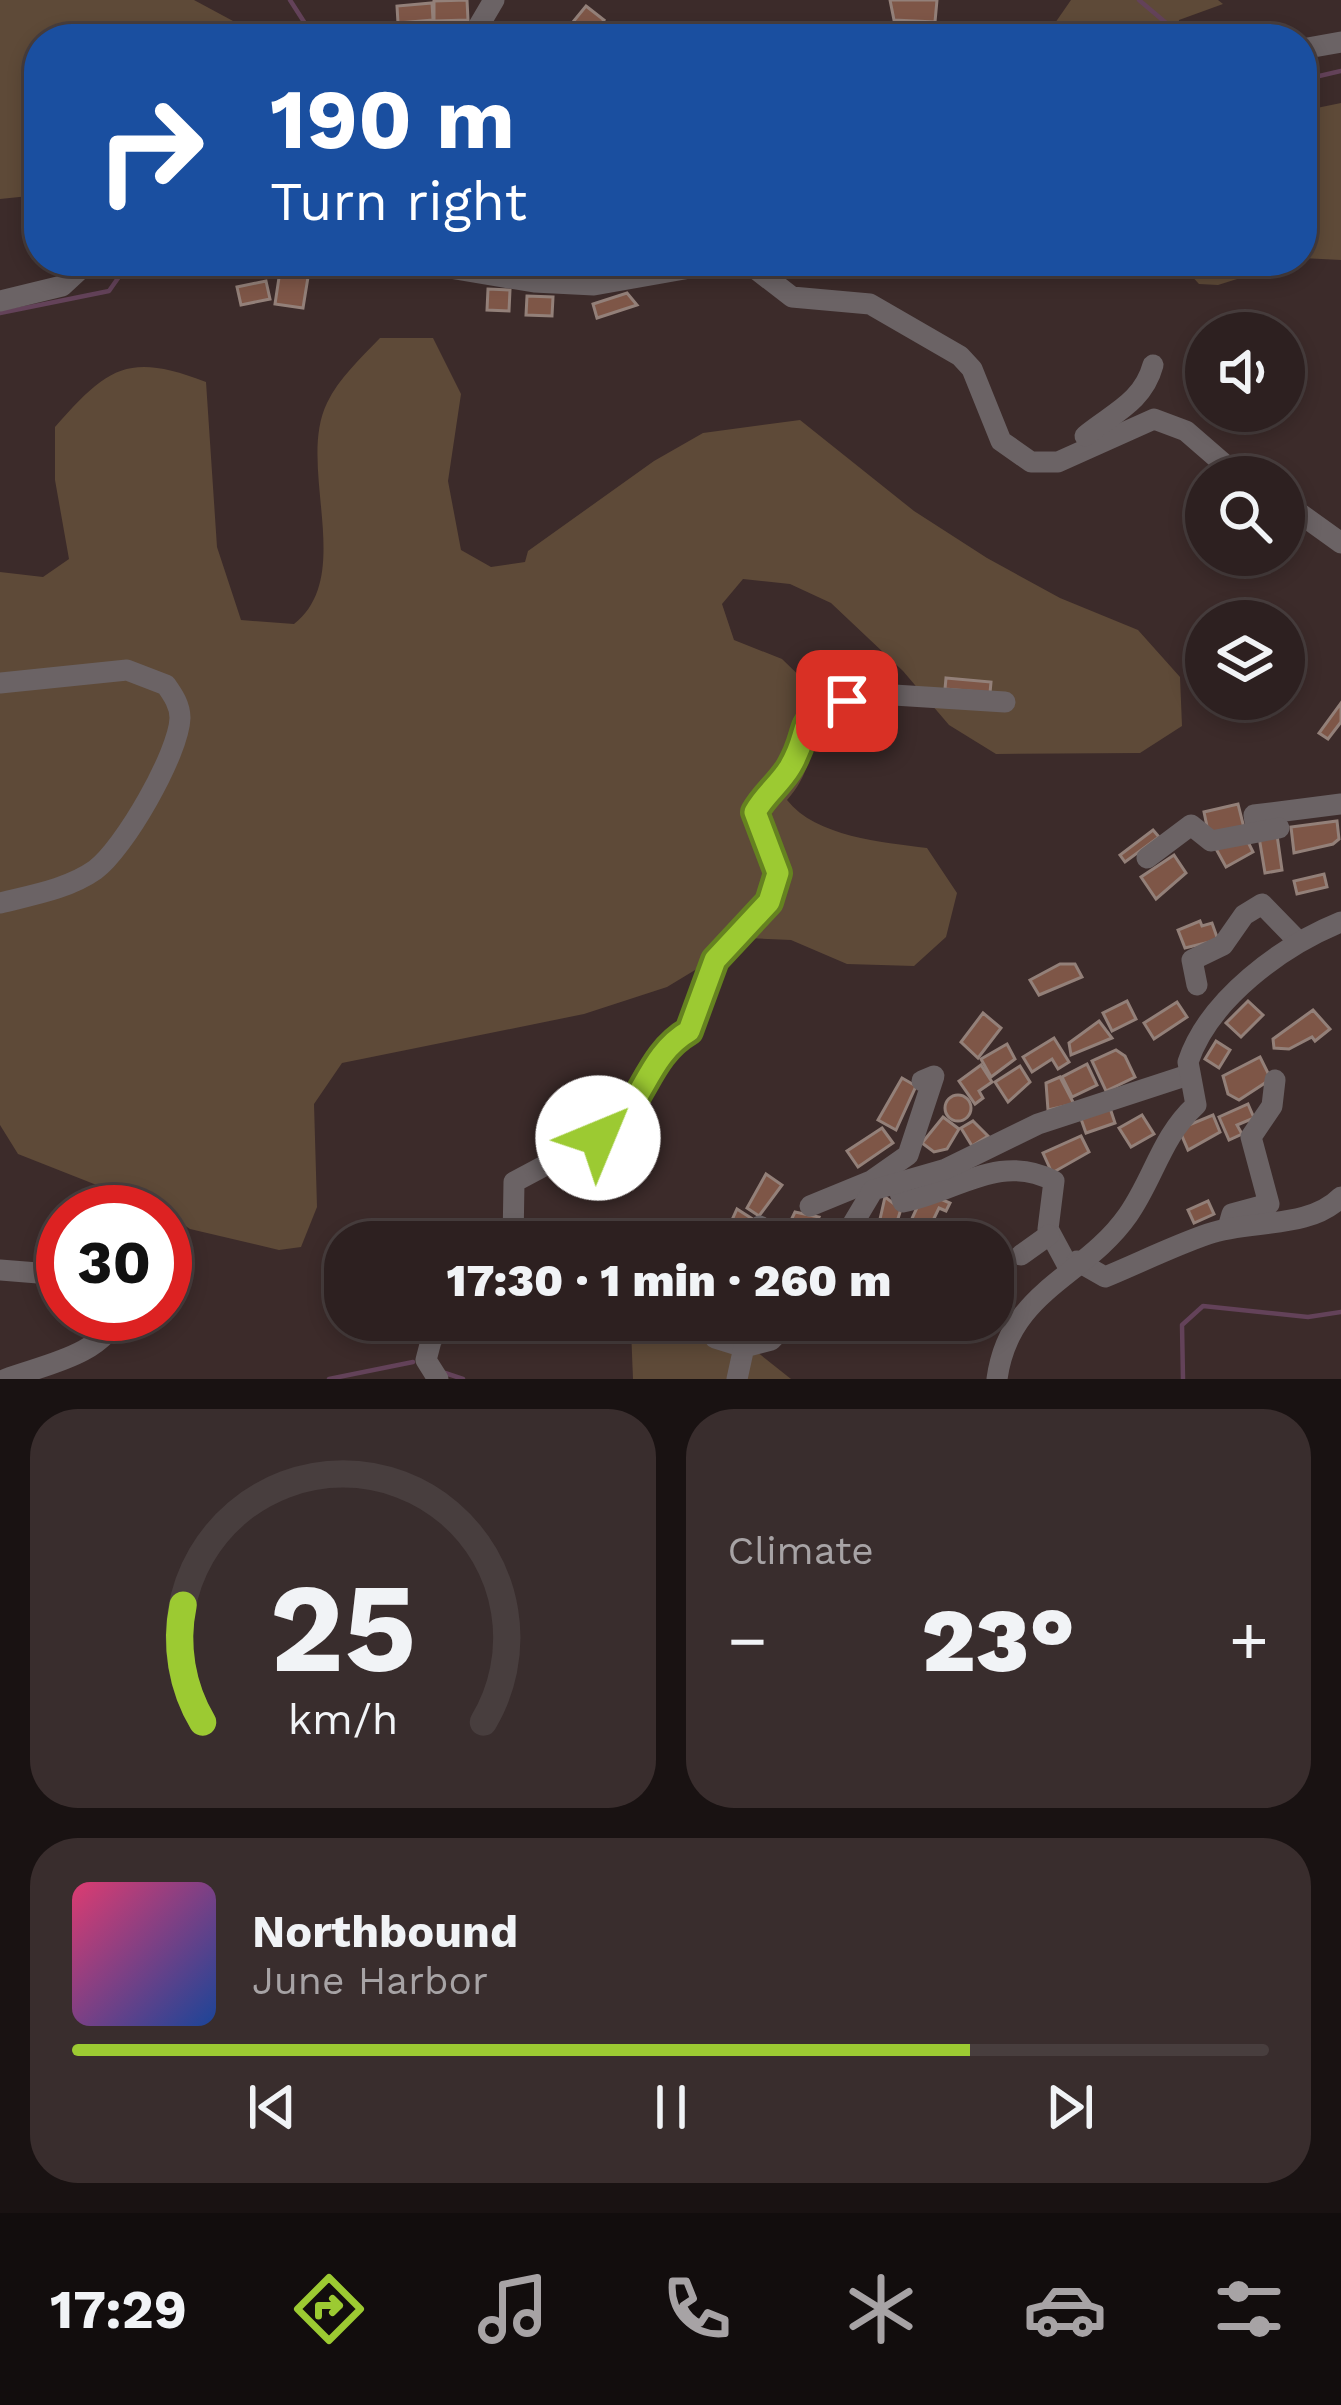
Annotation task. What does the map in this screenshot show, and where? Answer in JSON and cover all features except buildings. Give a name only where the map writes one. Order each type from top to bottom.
[{"type":"street","points":[[0,301],[62,286],[73,276]]},
{"type":"street","points":[[498,276],[594,285],[645,276]]},
{"type":"street","points":[[765,276],[792,297],[814,304],[842,300],[871,304],[960,356],[981,388],[1001,441],[1018,455],[1044,464],[1154,419],[1186,431],[1215,456]]},
{"type":"street","points":[[1078,453],[1088,433],[1147,386],[1153,365]]},
{"type":"street","points":[[1305,515],[1338,536]]},
{"type":"street","points":[[0,683],[127,670],[166,685],[180,715],[177,736],[137,818],[110,858],[76,881],[0,903]]},
{"type":"street","points":[[513,1221],[514,1182],[619,1126],[666,1045],[689,1031],[715,960],[769,902],[778,873],[755,812],[794,762],[802,723],[818,710],[878,694],[1005,702]]},
{"type":"street","points":[[1147,858],[1191,825],[1211,842],[1267,828],[1254,815],[1341,804]]},
{"type":"street","points":[[1197,985],[1192,959],[1223,945],[1253,907],[1262,904],[1298,941]]},
{"type":"street","points":[[997,1379],[1013,1328],[1127,1217],[1164,1140],[1196,1105],[1188,1075],[1191,1051],[1216,1012],[1298,941],[1341,922]]},
{"type":"street","points":[[810,1206],[821,1206],[850,1187],[897,1184],[946,1169],[1038,1124],[1188,1075]]},
{"type":"street","points":[[853,1221],[872,1185],[908,1155],[934,1076],[922,1081]]},
{"type":"street","points":[[1228,1228],[1232,1214],[1268,1204],[1251,1138],[1272,1106],[1275,1080]]},
{"type":"street","points":[[897,1184],[903,1202],[1000,1170],[1039,1173],[1054,1181],[1049,1235],[1073,1265],[1105,1276],[1228,1228],[1286,1221],[1318,1211],[1341,1197]]},
{"type":"street","points":[[1021,1255],[1049,1235]]},
{"type":"street","points":[[0,1270],[36,1272]]},
{"type":"street","points":[[6,1379],[97,1341]]},
{"type":"street","points":[[431,1341],[425,1360],[438,1379]]},
{"type":"street","points":[[724,1341],[744,1348],[768,1341]]},
{"type":"street","points":[[736,1379],[744,1348]]},
{"type":"shaded area","points":[[0,0],[194,0],[233,21],[235,24],[24,24],[24,197],[0,199]]},
{"type":"shaded area","points":[[1071,0],[1218,0],[1223,4],[1179,24],[1054,24]]},
{"type":"shaded area","points":[[1341,103],[1341,260],[1317,259],[1317,108]]},
{"type":"shaded area","points":[[1192,276],[1246,276],[1218,285],[1199,284]]},
{"type":"shaded area","points":[[380,338],[433,338],[461,394],[448,481],[461,550],[491,567],[525,562],[528,551],[654,461],[703,433],[800,420],[914,511],[987,558],[1060,598],[1138,630],[1180,677],[1182,726],[1140,753],[996,754],[949,725],[903,671],[831,603],[790,584],[743,579],[722,604],[734,640],[782,659],[814,690],[812,748],[787,800],[832,830],[927,848],[957,893],[946,937],[914,966],[847,964],[791,940],[748,938],[667,987],[584,1014],[342,1063],[314,1104],[317,1207],[301,1247],[279,1250],[192,1229],[192,1185],[97,1185],[18,1154],[0,1125],[0,572],[43,577],[69,559],[55,480],[55,427],[106,378],[138,367],[157,368],[206,382],[217,547],[241,620],[294,624],[312,603],[321,578],[319,429],[327,403]]},
{"type":"shaded area","points":[[631,1341],[743,1341],[791,1379],[633,1379]]},
{"type":"waterway","points":[[290,0],[305,24]]},
{"type":"waterway","points":[[1139,0],[1167,24]]},
{"type":"waterway","points":[[1317,77],[1341,71]]},
{"type":"waterway","points":[[0,313],[109,291],[120,276]]},
{"type":"waterway","points":[[1183,1379],[1182,1325],[1203,1306],[1308,1317],[1341,1312]]},
{"type":"waterway","points":[[329,1379],[413,1362]]},
{"type":"waterway","points":[[445,1373],[463,1379]]},
{"type":"route","points":[[598,1138],[619,1126],[637,1102],[651,1065],[666,1045],[689,1031],[698,1017],[702,989],[715,960],[737,942],[769,902],[778,873],[755,812],[794,762],[802,723],[818,710],[847,701]]}]
